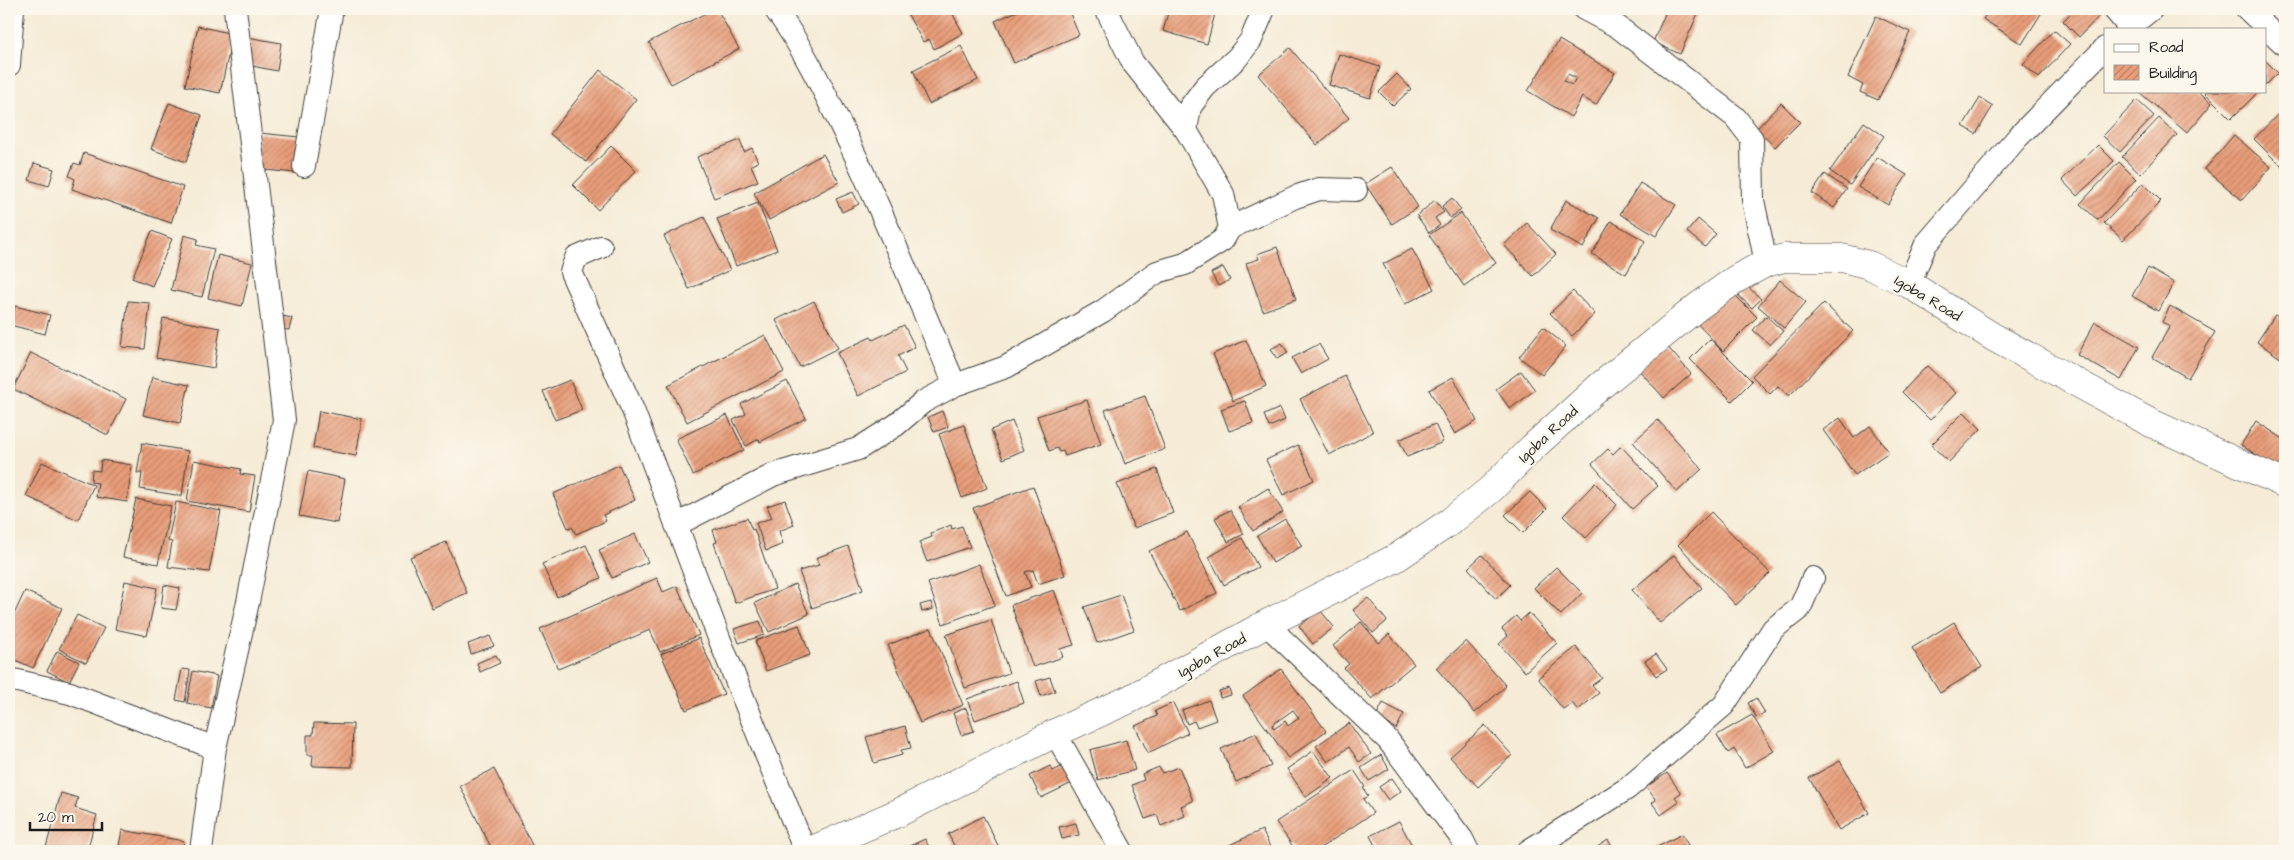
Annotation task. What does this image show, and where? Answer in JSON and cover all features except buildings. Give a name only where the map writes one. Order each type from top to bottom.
[{"type":"street","points":[[9,65],[13,9]]},
{"type":"street","points":[[201,851],[215,748],[248,602],[284,420],[235,9]]},
{"type":"street","points":[[304,166],[332,9]]},
{"type":"street","points":[[775,9],[795,37],[818,78],[878,201],[955,385]]},
{"type":"street","points":[[1106,9],[1134,63],[1186,130],[1223,194],[1230,228]]},
{"type":"street","points":[[1186,130],[1190,107],[1205,88],[1237,58],[1251,40],[1264,9]]},
{"type":"street","points":[[1584,9],[1618,27],[1735,117],[1752,139],[1753,200],[1766,263]]},
{"type":"street","points":[[2114,9],[2128,28],[2152,9]]},
{"type":"street","points":[[2247,9],[2285,45]]},
{"type":"street","points":[[1909,284],[1926,244],[2018,137],[2104,49]]},
{"type":"street","points":[[676,525],[773,475],[858,448],[896,425],[923,402],[955,385],[1006,368],[1053,342],[1102,311],[1157,272],[1185,264],[1223,240],[1230,228],[1295,197],[1319,189],[1356,190]]},
{"type":"street","points":[[601,247],[576,258],[571,272],[633,410],[718,638],[805,851]]},
{"type":"street","name":"Igoba Road","points":[[810,851],[900,812],[1055,733],[1130,699],[1266,624],[1396,558],[1451,522],[1490,490],[1533,447],[1635,357],[1736,279],[1766,263],[1784,258],[1842,258],[1869,265],[1909,284],[1993,337],[2149,422],[2285,484]]},
{"type":"street","points":[[1528,851],[1628,788],[1724,705],[1773,629],[1800,608],[1812,578]]},
{"type":"street","points":[[1266,624],[1388,740],[1462,839],[1468,851]]},
{"type":"street","points":[[9,679],[70,693],[215,748]]},
{"type":"street","points":[[1055,733],[1122,851]]}]
